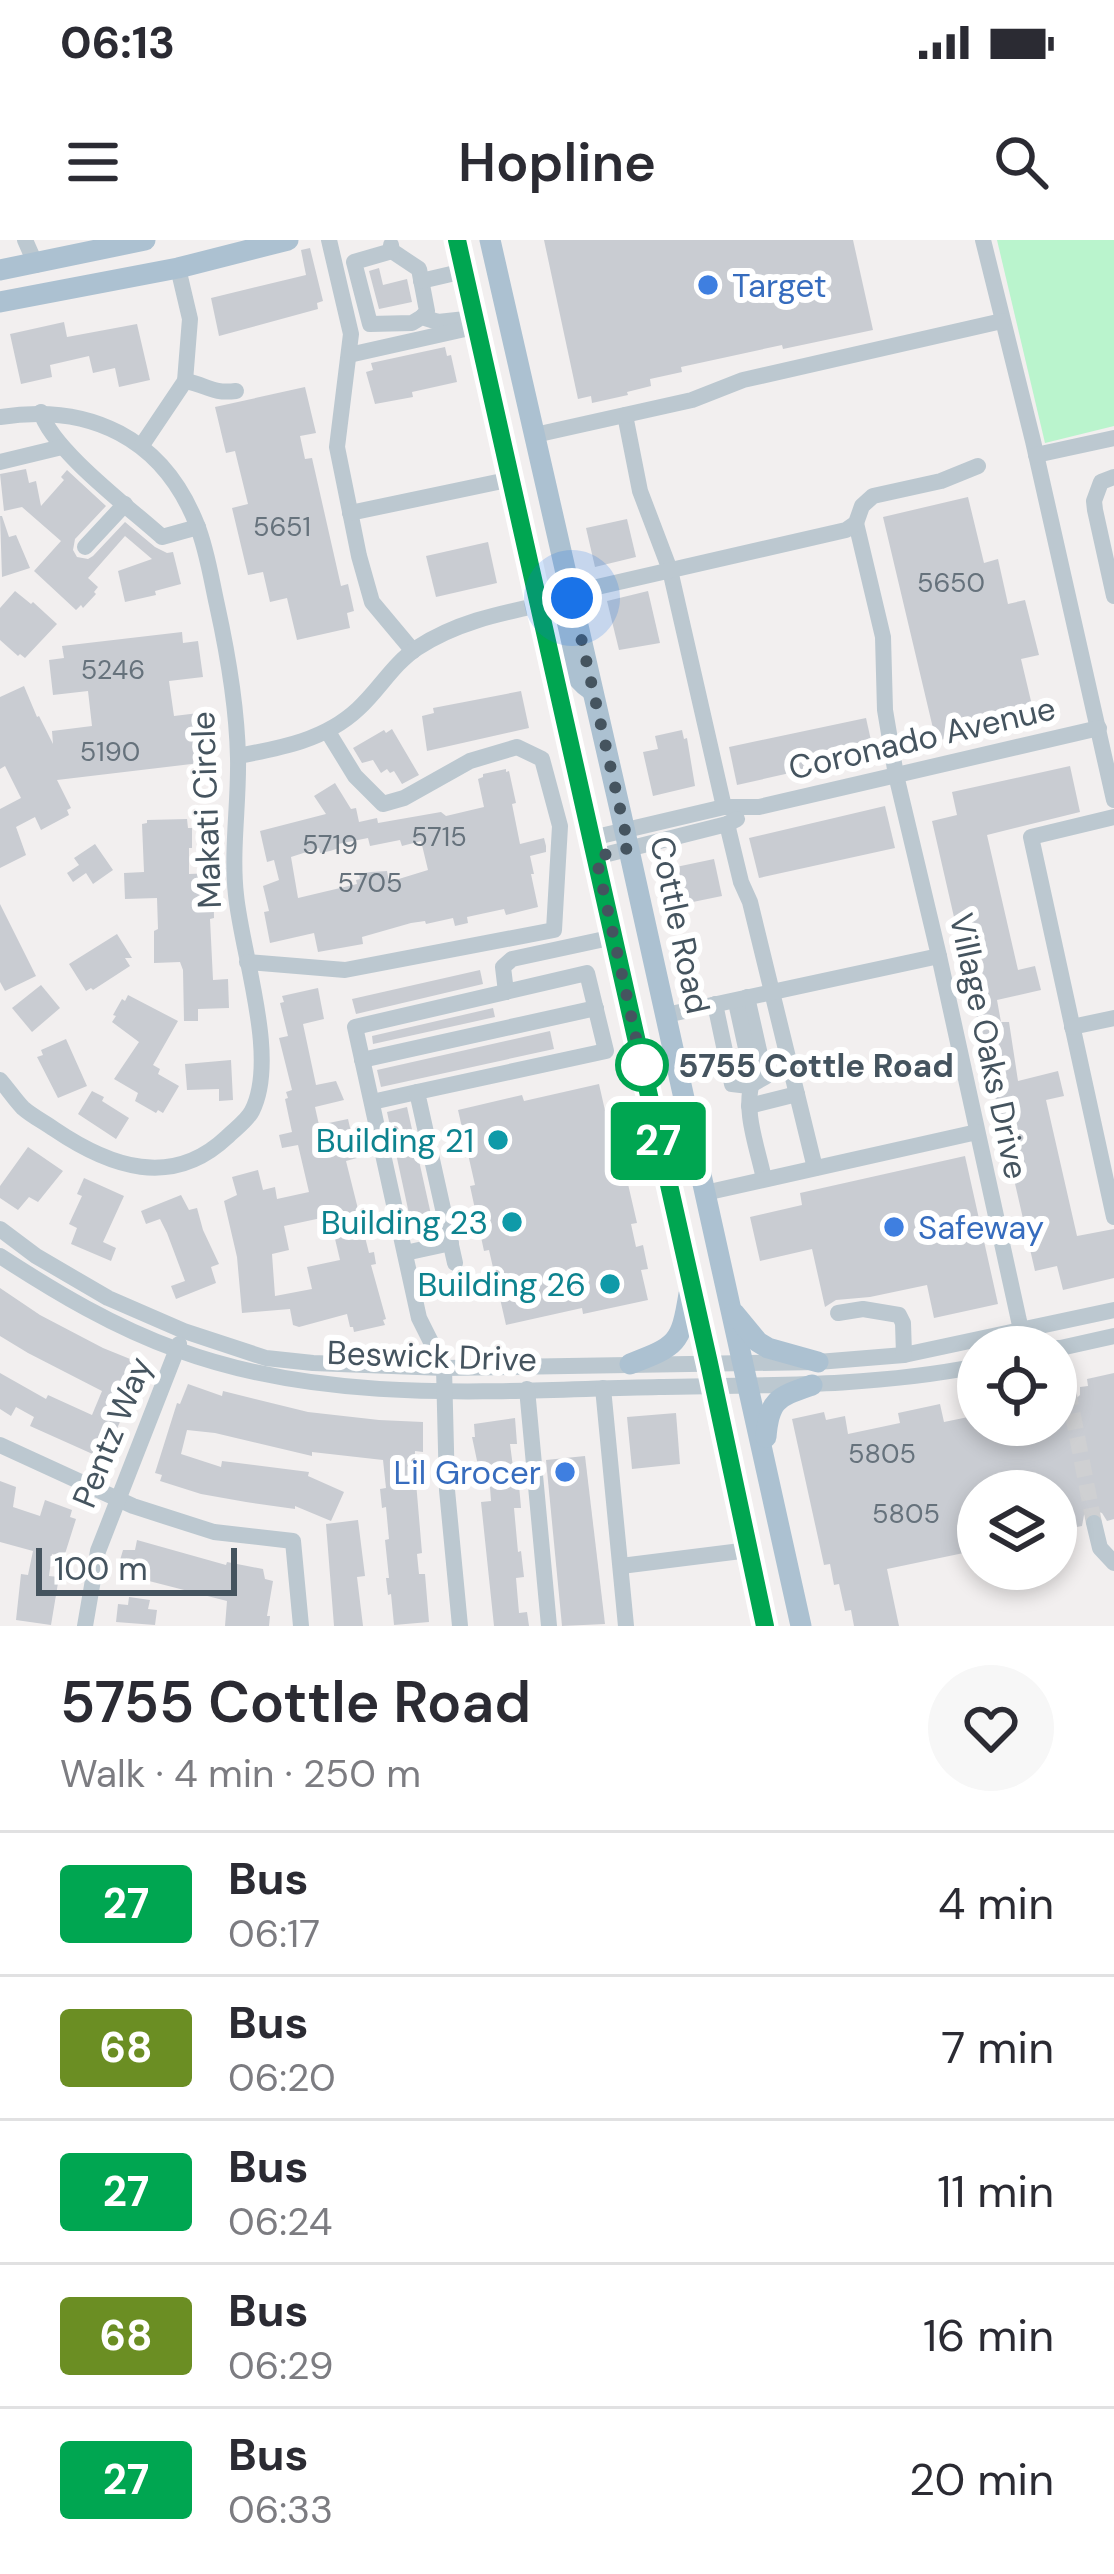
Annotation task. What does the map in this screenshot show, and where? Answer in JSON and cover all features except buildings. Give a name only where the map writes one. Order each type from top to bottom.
[{"type":"main road","points":[[0,270],[145,240]]},
{"type":"main road","points":[[0,302],[178,268],[289,240]]},
{"type":"main road","name":"Cottle Road","points":[[457,240],[765,1626]]},
{"type":"main road","name":"Cottle Road","points":[[490,240],[801,1626]]},
{"type":"main road","points":[[520,515],[545,581],[571,593]]},
{"type":"main road","points":[[540,605],[555,617],[580,683],[593,691]]},
{"type":"main road","points":[[630,1364],[662,1352],[683,1331],[691,1282]]},
{"type":"main road","points":[[732,1311],[768,1348],[818,1362]]},
{"type":"main road","points":[[764,1455],[774,1402],[812,1385]]},
{"type":"street","points":[[25,240],[36,265]]},
{"type":"street","points":[[328,240],[351,334],[336,435],[364,582],[372,602],[412,651]]},
{"type":"street","points":[[983,240],[1114,800]]},
{"type":"street","points":[[391,245],[419,268],[427,311],[412,323],[375,326],[366,319],[354,262],[391,245]]},
{"type":"street","points":[[142,445],[185,381],[190,320],[178,268]]},
{"type":"street","points":[[421,281],[464,271]]},
{"type":"street","points":[[422,317],[476,322]]},
{"type":"street","points":[[535,434],[692,400],[743,380],[1002,321]]},
{"type":"street","points":[[349,355],[476,322]]},
{"type":"street","points":[[185,381],[216,393],[236,391]]},
{"type":"street","points":[[41,412],[44,424],[62,447],[162,537],[198,527]]},
{"type":"street","name":"Makati Circle","points":[[0,417],[41,412],[116,430],[142,445],[165,470],[198,527],[223,634],[238,756],[236,892],[262,1044],[261,1081],[251,1114],[209,1154],[178,1167],[129,1166],[75,1143],[24,1109],[0,1080]]},
{"type":"street","points":[[625,415],[640,490],[670,570],[815,1168]]},
{"type":"street","points":[[1036,455],[1114,438]]},
{"type":"street","points":[[0,462],[62,447]]},
{"type":"street","points":[[571,593],[846,530],[873,496],[940,482],[978,466]]},
{"type":"street","points":[[1114,477],[1101,482],[1094,501],[1114,596]]},
{"type":"street","points":[[350,513],[512,479]]},
{"type":"street","points":[[85,547],[125,504]]},
{"type":"street","name":"Village Oaks Drive","points":[[856,523],[883,638],[884,710],[896,775],[1020,1326]]},
{"type":"street","points":[[238,756],[283,748],[328,732],[358,709],[412,651],[445,631],[540,605]]},
{"type":"street","name":"Coronado Avenue","points":[[594,847],[1099,728]]},
{"type":"street","points":[[247,962],[345,970],[554,930],[560,826],[542,759],[518,747],[470,761],[404,798],[382,804],[355,776],[328,732]]},
{"type":"street","points":[[1114,817],[1030,836],[1114,1217]]},
{"type":"street","points":[[506,992],[503,968],[512,959],[614,937]]},
{"type":"street","points":[[666,1015],[939,956]]},
{"type":"street","points":[[372,1102],[606,1051],[587,973],[355,1027],[419,1318],[443,1368],[447,1490],[460,1626]]},
{"type":"street","points":[[731,1001],[765,1077],[749,1086],[732,1084],[731,1001]]},
{"type":"street","points":[[362,1060],[596,1008]]},
{"type":"street","points":[[1072,1027],[1114,1018]]},
{"type":"street","points":[[749,1086],[764,1179]]},
{"type":"street","points":[[417,1092],[455,1263]]},
{"type":"street","points":[[749,1106],[797,1094]]},
{"type":"street","points":[[705,1193],[977,1132]]},
{"type":"street","name":"Beswick Drive","points":[[0,1229],[108,1298],[184,1331],[266,1358],[443,1368],[818,1362],[904,1355],[957,1344]]},
{"type":"street","points":[[405,1253],[451,1243]]},
{"type":"street","name":"Beswick Drive","points":[[0,1256],[98,1316],[177,1350],[301,1382],[446,1390],[714,1387],[878,1381],[957,1369]]},
{"type":"street","name":"Beswick Drive","points":[[1040,1326],[1114,1310]]},
{"type":"street","points":[[838,1313],[893,1312],[904,1323],[904,1355]]},
{"type":"street","name":"Pentz Way","points":[[85,1626],[98,1551],[184,1331]]},
{"type":"street","points":[[1077,1344],[1114,1336]]},
{"type":"street","points":[[603,1388],[626,1626]]},
{"type":"street","points":[[527,1389],[549,1626]]},
{"type":"street","points":[[0,1444],[116,1499],[214,1532],[293,1541],[301,1626]]},
{"type":"street","points":[[1094,1523],[1100,1549],[1114,1564]]},
{"type":"street","points":[[621,1566],[748,1550]]},
{"type":"green space","points":[[997,240],[1114,240],[1114,426],[1045,443]]},
{"type":"tunnel","points":[[1077,1436],[1094,1523]]},
{"type":"bus line","name":"27","points":[[457,240],[765,1626]]},
{"type":"place","name":"Target","points":[[708,285]]},
{"type":"place","name":"5755 Cottle Road","points":[[642,1065]]},
{"type":"place","name":"Building 21","points":[[498,1140]]},
{"type":"place","name":"Building 23","points":[[512,1222]]},
{"type":"place","name":"Safeway","points":[[894,1227]]},
{"type":"place","name":"Building 26","points":[[610,1284]]},
{"type":"place","name":"Lil Grocer","points":[[565,1472]]},
{"type":"route","points":[[572,598],[629,848],[596,857],[642,1065]]}]
